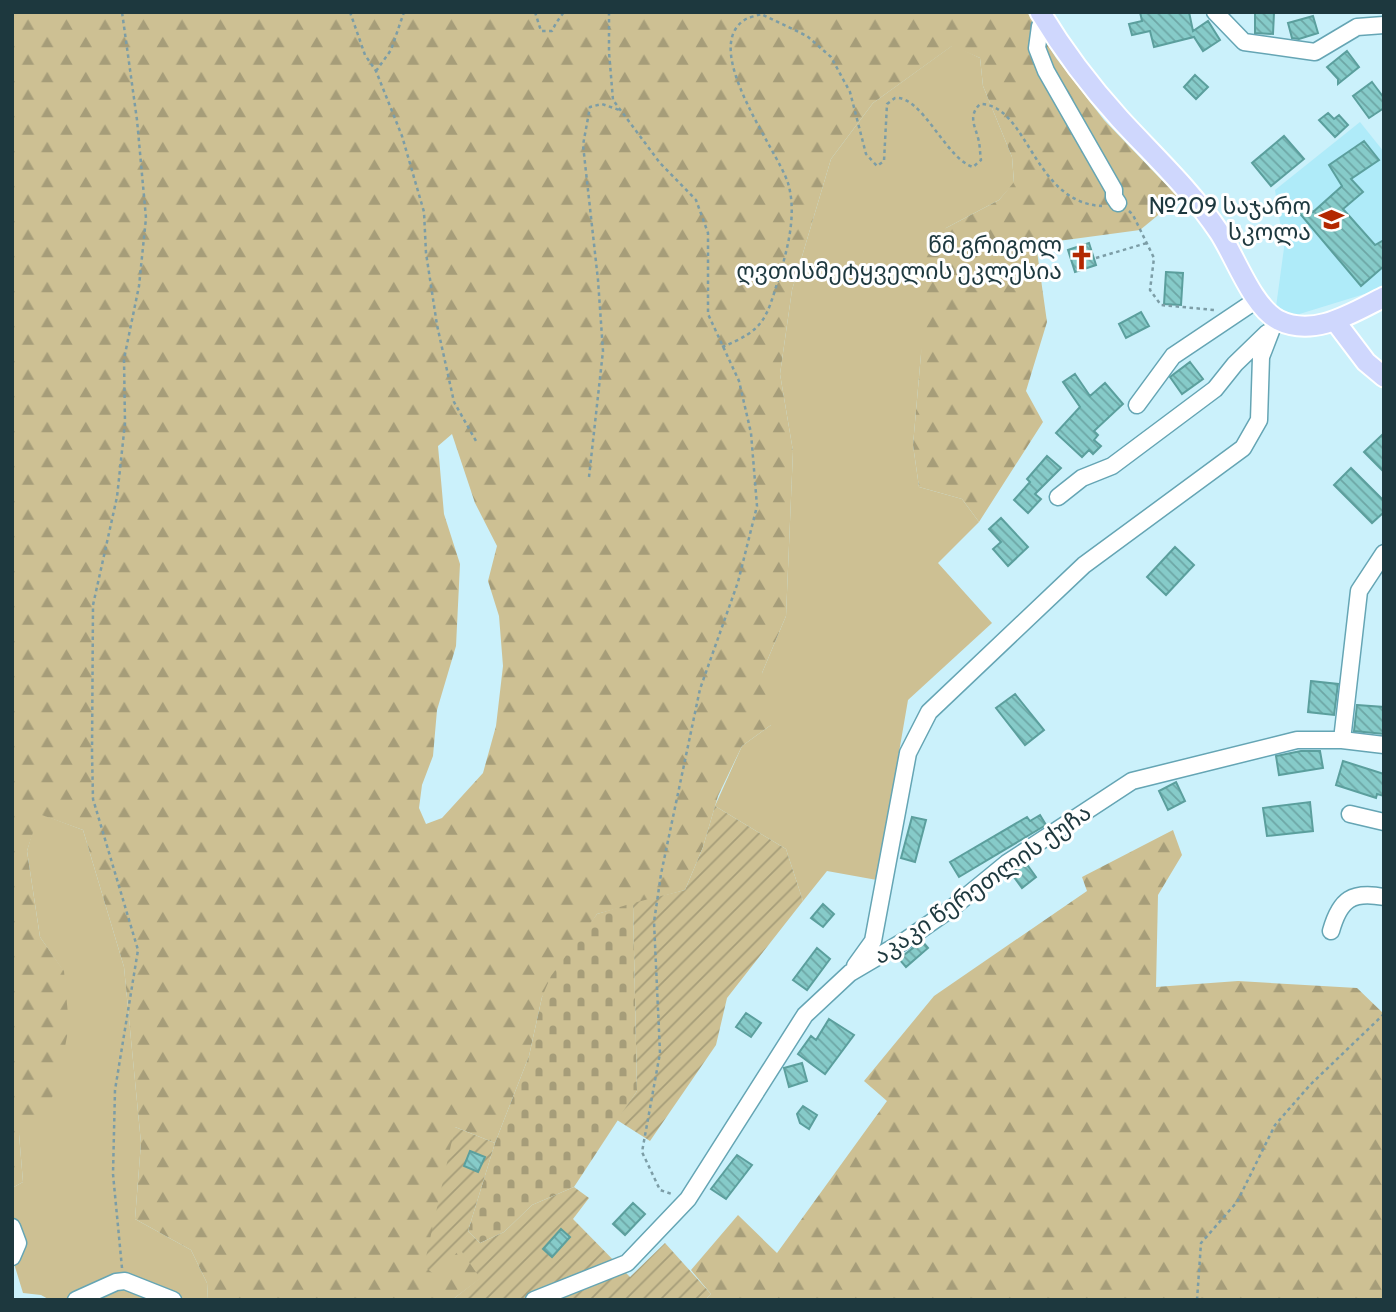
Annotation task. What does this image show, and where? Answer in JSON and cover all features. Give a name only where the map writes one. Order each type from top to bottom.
[{"type":"main road","points":[[1043,17],[1087,81],[1192,196],[1212,223],[1258,299],[1276,318],[1303,326],[1335,321],[1384,297]]},
{"type":"main road","points":[[1335,321],[1366,362],[1384,377]]},
{"type":"street","points":[[1215,12],[1244,42],[1315,51],[1357,27],[1384,25]]},
{"type":"street","points":[[1043,17],[1037,48],[1046,71],[1114,190],[1116,200]]},
{"type":"street","points":[[1137,405],[1173,356],[1258,299]]},
{"type":"street","points":[[1058,497],[1082,478],[1112,466],[1215,389],[1234,364],[1268,332],[1276,318]]},
{"type":"street","points":[[850,973],[873,941],[908,753],[929,712],[1083,565],[1243,448],[1259,420],[1261,357],[1276,318]]},
{"type":"street","points":[[1342,740],[1359,591],[1384,553]]},
{"type":"street","name":"აკაკი წერეთლის ქუჩა","points":[[534,1300],[627,1263],[688,1199],[805,1015],[850,973],[906,940],[952,908],[1007,863],[1132,781],[1297,740],[1342,740],[1384,745]]},
{"type":"street","points":[[1350,814],[1384,822]]},
{"type":"street","points":[[1331,931],[1339,911],[1354,896],[1365,893],[1384,897]]},
{"type":"street","points":[[12,1227],[18,1243],[12,1257]]},
{"type":"street","points":[[76,1300],[116,1282],[125,1281],[173,1300]]},
{"type":"path","points":[[122,12],[137,120],[146,218],[139,286],[124,359],[125,423],[117,497],[93,605],[92,754],[93,799],[138,950],[116,1090],[113,1174],[120,1257],[125,1281]]},
{"type":"path","points":[[350,12],[365,55],[376,71],[402,136],[424,212],[426,253],[437,325],[454,402],[476,441]]},
{"type":"path","points":[[376,71],[391,50],[404,12]]},
{"type":"path","points":[[535,12],[541,32],[552,31],[564,12]]},
{"type":"path","points":[[609,12],[613,100],[660,163],[696,200],[708,233],[708,314],[738,381],[751,433],[757,506],[738,582],[700,689],[661,874],[654,922],[660,1052],[642,1152],[660,1190],[688,1199]]},
{"type":"path","points":[[722,347],[749,336],[759,326],[771,304],[784,261],[792,219],[788,184],[735,81],[731,58],[732,39],[738,26],[746,19],[761,14],[807,36],[831,57],[850,92],[866,154],[877,166],[884,161],[887,104],[895,98],[908,100],[938,131],[958,160],[973,167],[981,160],[972,118],[980,104],[991,104],[1005,112],[1049,180],[1065,194],[1099,207],[1116,200],[1133,215],[1154,258],[1150,290],[1161,305],[1238,312]]},
{"type":"path","points":[[589,477],[603,351],[583,145],[590,107],[603,104],[622,111]]},
{"type":"path","points":[[1096,258],[1147,243]]},
{"type":"path","points":[[1197,1300],[1201,1242],[1237,1202],[1275,1125],[1310,1085],[1384,1014]]},
{"type":"shaded area","name":"№209 საჯარო სკოლა","points":[[1360,122],[1384,152],[1384,288],[1293,316],[1276,307],[1284,248],[1275,190]]},
{"type":"green space","points":[[12,12],[1027,12],[1056,58],[1104,120],[1179,198],[1140,230],[1036,244],[1047,322],[1026,391],[1043,422],[979,522],[962,499],[919,487],[913,445],[921,354],[925,254],[946,228],[999,200],[1014,182],[1012,157],[983,86],[980,58],[952,46],[873,103],[831,159],[792,290],[780,374],[793,451],[786,616],[762,673],[774,684],[771,725],[742,746],[718,796],[703,847],[685,890],[597,914],[542,997],[529,1056],[495,1143],[455,1127],[460,1248],[481,1278],[452,1300],[208,1300],[207,1283],[191,1250],[135,1219],[141,1143],[124,967],[83,830],[39,814],[27,851],[40,937],[64,971],[69,1026],[59,1078],[46,1115],[19,1134],[23,1182],[12,1188]],"holes":[[[452,434],[475,503],[497,546],[488,581],[499,616],[503,666],[496,726],[483,773],[442,818],[426,824],[419,808],[422,785],[433,756],[437,710],[456,646],[460,564],[444,514],[438,446]]]},
{"type":"green space","points":[[953,45],[980,58],[983,86],[1012,157],[1014,183],[999,200],[946,228],[921,354],[913,445],[919,487],[962,499],[979,522],[938,563],[992,623],[908,700],[877,880],[827,871],[803,901],[786,849],[715,806],[742,746],[771,725],[762,673],[786,616],[793,451],[780,374],[792,290],[831,159],[873,103]]},
{"type":"green space","points":[[715,806],[786,849],[803,901],[727,998],[716,1045],[650,1141],[617,1120],[637,1091],[633,903],[685,890],[703,847]]},
{"type":"green space","points":[[38,813],[83,830],[124,967],[141,1143],[135,1219],[191,1250],[207,1283],[208,1300],[50,1300],[41,1295],[23,1293],[12,1257],[12,1188],[23,1182],[19,1134],[64,972],[40,937],[27,851]]},
{"type":"green space","points":[[1173,830],[1182,855],[1158,895],[1156,987],[1238,981],[1357,988],[1384,1014],[1384,1300],[705,1300],[711,1294],[691,1270],[738,1215],[777,1253],[887,1101],[864,1081],[934,996],[1087,891],[1082,877]]},
{"type":"green space","points":[[633,903],[637,1091],[574,1187],[532,1205],[504,1232],[480,1243],[468,1231],[495,1143],[529,1056],[542,997],[551,976],[597,914]]},
{"type":"green space","points":[[455,1127],[495,1143],[468,1231],[480,1243],[504,1232],[532,1205],[574,1187],[589,1198],[573,1219],[630,1277],[665,1243],[711,1294],[705,1300],[452,1300],[480,1278],[460,1249],[436,1276],[424,1266]]},
{"type":"building","points":[[1140,12],[1189,12],[1193,31],[1208,21],[1220,40],[1203,51],[1194,37],[1154,47],[1150,31],[1132,35],[1129,24],[1142,21]]},
{"type":"building","points":[[1255,13],[1274,13],[1273,34],[1255,33]]},
{"type":"building","points":[[1313,16],[1318,33],[1299,39],[1292,38],[1288,23]]},
{"type":"building","points":[[1347,51],[1359,67],[1338,84],[1338,79],[1327,67]]},
{"type":"building","points":[[1195,75],[1208,87],[1196,99],[1184,87]]},
{"type":"building","points":[[1372,82],[1384,98],[1384,108],[1369,118],[1353,96]]},
{"type":"building","points":[[1328,113],[1334,119],[1339,115],[1348,125],[1335,137],[1319,120]]},
{"type":"building","points":[[1284,136],[1304,159],[1271,186],[1252,163]]},
{"type":"building","points":[[1364,141],[1379,160],[1351,179],[1363,192],[1343,209],[1375,245],[1384,240],[1384,266],[1361,286],[1296,209],[1304,203],[1313,212],[1342,186],[1329,165]]},
{"type":"building","name":"წმ.გრიგოლ ღვთისმეტყველის ეკლესია","points":[[1089,243],[1096,265],[1075,272],[1068,250]]},
{"type":"building","points":[[1166,272],[1183,273],[1181,305],[1164,304]]},
{"type":"building","points":[[1141,312],[1149,326],[1126,338],[1119,324]]},
{"type":"building","points":[[1190,362],[1203,379],[1182,394],[1170,377]]},
{"type":"building","points":[[1075,374],[1090,396],[1105,383],[1123,404],[1094,431],[1098,435],[1094,440],[1101,446],[1093,454],[1089,450],[1082,457],[1056,433],[1080,407],[1063,382]]},
{"type":"building","points":[[1384,433],[1384,472],[1364,452]]},
{"type":"building","points":[[1047,456],[1061,468],[1035,494],[1041,499],[1028,513],[1014,500],[1030,482],[1027,479]]},
{"type":"building","points":[[1351,468],[1384,501],[1384,512],[1372,523],[1334,485]]},
{"type":"building","points":[[1001,518],[1028,547],[1008,566],[993,549],[1001,542],[989,529]]},
{"type":"building","points":[[1175,547],[1194,565],[1166,595],[1147,577]]},
{"type":"building","points":[[1311,681],[1338,684],[1334,715],[1308,712]]},
{"type":"building","points":[[1015,694],[1044,730],[1025,745],[996,708]]},
{"type":"building","points":[[1357,705],[1384,707],[1384,734],[1354,731]]},
{"type":"building","points":[[1301,751],[1320,751],[1323,768],[1279,775],[1276,756]]},
{"type":"building","points":[[1343,761],[1384,774],[1384,796],[1377,794],[1376,798],[1336,785]]},
{"type":"building","points":[[1176,782],[1185,801],[1168,810],[1159,791]]},
{"type":"building","points":[[1310,802],[1313,831],[1267,836],[1263,808]]},
{"type":"building","points":[[1040,815],[1046,825],[959,877],[950,862],[1027,817],[1030,821]]},
{"type":"building","points":[[912,817],[926,820],[915,862],[901,858]]},
{"type":"building","points":[[1026,863],[1036,877],[1022,888],[1011,873]]},
{"type":"building","points":[[823,904],[834,914],[823,927],[811,918]]},
{"type":"building","points":[[922,941],[928,948],[906,967],[899,959]]},
{"type":"building","points":[[817,948],[830,959],[807,990],[793,980]]},
{"type":"building","points":[[746,1013],[761,1023],[751,1037],[736,1027]]},
{"type":"building","points":[[829,1019],[854,1035],[825,1074],[798,1054],[811,1036],[816,1040]]},
{"type":"building","points":[[802,1063],[807,1081],[789,1087],[784,1068]]},
{"type":"building","points":[[803,1106],[817,1115],[809,1129],[800,1123],[797,1114]]},
{"type":"building","points":[[470,1151],[485,1157],[478,1172],[464,1166]]},
{"type":"building","points":[[737,1155],[752,1165],[726,1199],[711,1189]]},
{"type":"building","points":[[633,1203],[645,1214],[625,1235],[613,1224]]},
{"type":"building","points":[[561,1229],[570,1237],[552,1257],[543,1249]]},
{"type":"place","name":"№209 საჯარო სკოლა","points":[[1331,219]]},
{"type":"place","name":"წმ.გრიგოლ ღვთისმეტყველის ეკლესია","points":[[1082,258]]}]
